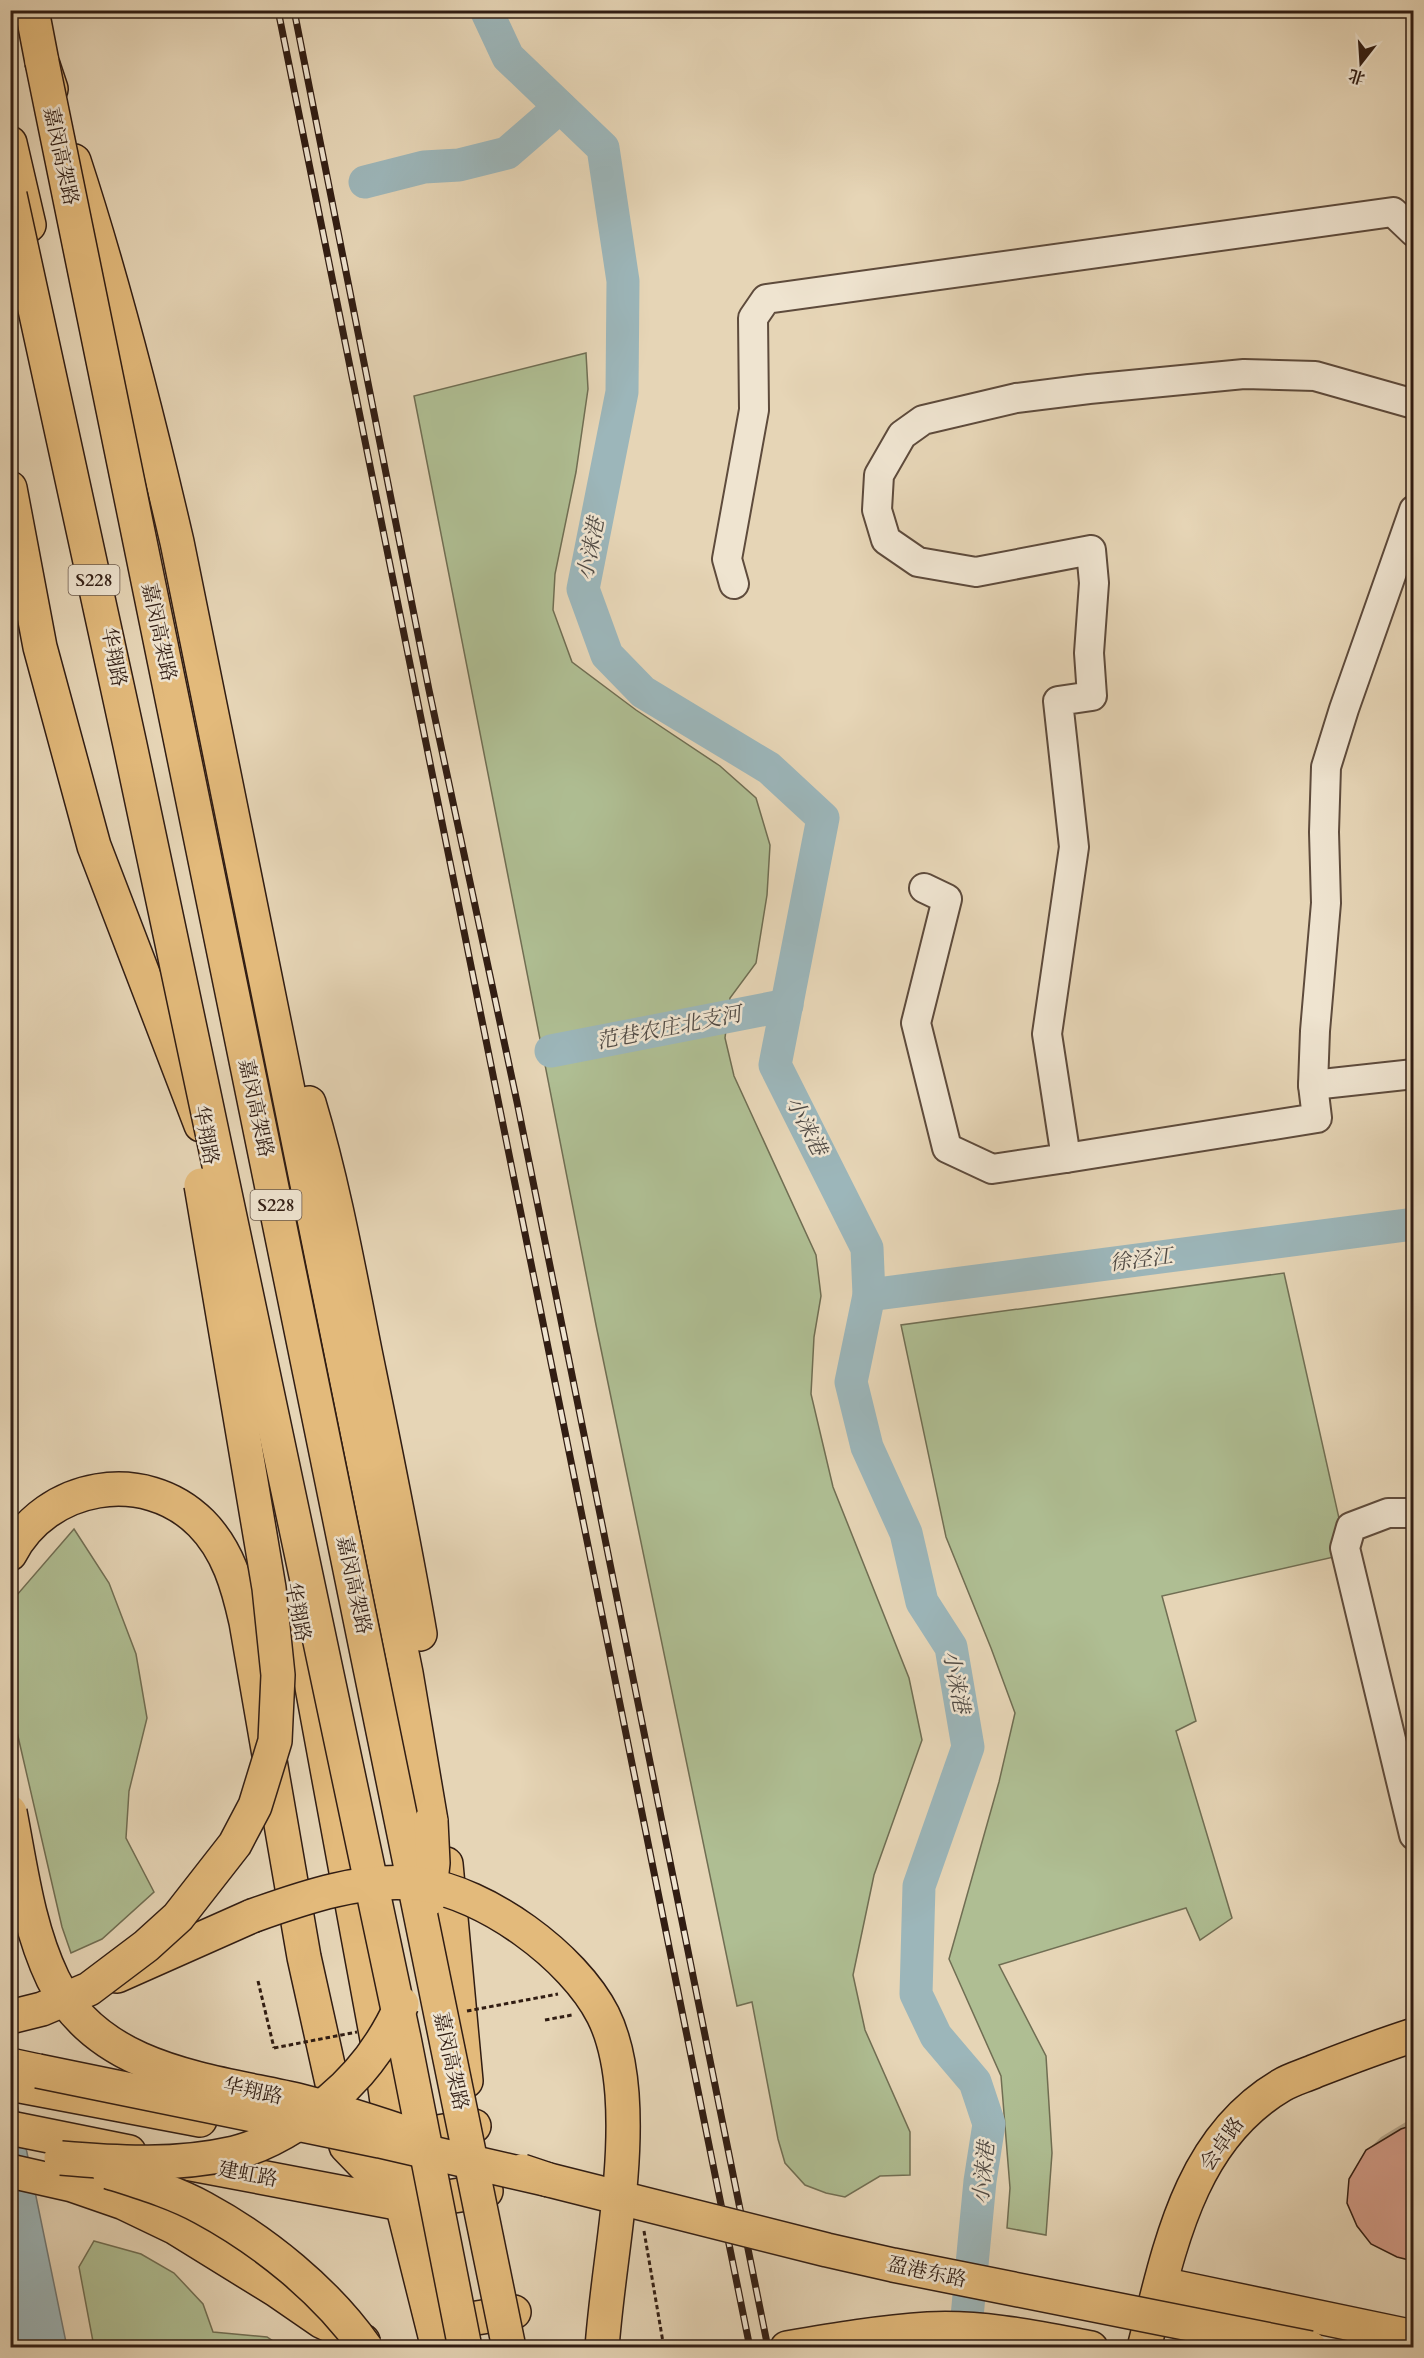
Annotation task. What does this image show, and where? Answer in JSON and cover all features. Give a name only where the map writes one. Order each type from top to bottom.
[{"type":"main road","points":[[25,10],[212,908],[407,1769],[486,2191],[521,2348]]},
{"type":"main road","name":"嘉闵高架路","points":[[32,10],[509,2348]]},
{"type":"main road","points":[[10,2148],[56,2147],[148,2163],[201,2159],[224,2155],[275,2137],[321,2109],[349,2085],[370,2060],[391,2028],[420,1956],[428,1912],[433,1863],[431,1821],[406,1673],[177,542],[148,420],[102,246],[42,62]]},
{"type":"main road","name":"华翔路","points":[[10,143],[47,307],[312,1684],[381,2061],[402,2204],[435,2336]]},
{"type":"main road","name":"嘉闵高架路","points":[[10,195],[404,2038],[465,2348]]},
{"type":"main road","points":[[10,488],[40,647],[94,846],[208,1143]]},
{"type":"main road","points":[[255,932],[323,1148],[408,1565],[434,1720],[467,2086]]},
{"type":"main road","points":[[89,1989],[146,1946],[178,1917],[205,1885],[235,1844],[255,1806],[275,1741],[278,1675],[269,1588],[199,1168],[176,965]]},
{"type":"main road","points":[[10,1554],[18,1540],[36,1519],[59,1503],[115,1488],[140,1491],[174,1504],[201,1524],[220,1549],[229,1565],[240,1597],[304,1957],[346,2146]]},
{"type":"main road","name":"华翔路","points":[[10,1812],[30,1916],[54,1981],[75,2012],[99,2034],[127,2054],[162,2069],[189,2077],[304,2102],[380,2124],[549,2180]]},
{"type":"main road","points":[[10,2017],[42,2010],[252,1916],[309,1896],[384,1883],[420,1884],[451,1892],[486,1907],[522,1929],[582,1983],[603,2015],[616,2051],[622,2093],[623,2139],[619,2199],[607,2287],[602,2348]]},
{"type":"main road","name":"会卓路","points":[[1144,2348],[1170,2245],[1188,2196],[1212,2153],[1239,2116],[1282,2085],[1413,2035]]},
{"type":"main road","points":[[10,2065],[380,2141],[549,2180]]},
{"type":"main road","points":[[23,2087],[346,2146],[474,2126]]},
{"type":"main road","name":"建虹路","points":[[10,2128],[56,2147],[402,2204],[486,2191]]},
{"type":"main road","name":"华翔路","points":[[346,2146],[402,2204]]},
{"type":"main road","points":[[56,2147],[202,2206],[263,2244],[321,2295],[366,2348]]},
{"type":"main road","points":[[10,2171],[72,2185],[124,2203],[222,2256],[321,2320],[376,2348]]},
{"type":"main road","name":"盈港东路","points":[[549,2180],[882,2262],[1310,2348]]},
{"type":"main road","points":[[1161,2284],[1413,2337]]},
{"type":"main road","points":[[435,2336],[514,2312]]},
{"type":"main road","points":[[787,2348],[862,2336],[929,2329],[987,2331],[1091,2348]]},
{"type":"main road","points":[[929,2329],[989,2348]]},
{"type":"street","points":[[734,584],[727,559],[754,410],[753,318],[766,299],[1393,212],[1413,232]]},
{"type":"street","points":[[1066,1158],[1047,1034],[1074,847],[1058,701],[1092,696],[1089,652],[1094,583],[1091,550],[976,572],[918,562],[886,540],[877,510],[879,475],[902,435],[923,420],[1017,398],[1089,388],[1245,374],[1315,376],[1413,404]]},
{"type":"street","points":[[924,888],[947,899],[916,1023],[947,1148],[992,1169],[1047,1163],[1066,1158],[1317,1118],[1313,1085],[1315,1031],[1326,903],[1324,832],[1326,767],[1413,510]]},
{"type":"street","points":[[1313,1085],[1413,1074]]},
{"type":"street","points":[[1413,1513],[1388,1513],[1351,1527],[1345,1548],[1413,1835]]},
{"type":"path","points":[[258,1981],[274,2048],[368,2030]]},
{"type":"path","points":[[461,2012],[567,1992]]},
{"type":"path","points":[[644,2230],[664,2348]]},
{"type":"green space","points":[[586,353],[588,389],[576,472],[555,574],[553,610],[572,662],[636,710],[720,766],[756,798],[770,845],[767,895],[756,963],[730,998],[725,1038],[734,1076],[816,1255],[821,1296],[814,1337],[811,1394],[833,1487],[909,1678],[922,1740],[874,1875],[853,1975],[865,2030],[910,2132],[910,2175],[880,2176],[845,2197],[805,2185],[785,2163],[778,2139],[752,2002],[737,2006],[596,1325],[414,396]]},
{"type":"green space","points":[[1284,1273],[1347,1554],[1162,1596],[1196,1721],[1176,1731],[1232,1918],[1200,1940],[1186,1908],[999,1965],[1046,2056],[1052,2153],[1046,2235],[1007,2228],[1010,2188],[1001,2076],[949,1959],[999,1782],[1015,1713],[946,1537],[901,1325]]},
{"type":"green space","points":[[74,1529],[109,1583],[136,1654],[147,1718],[129,1791],[126,1838],[154,1892],[102,1939],[71,1953],[62,1927],[17,1732],[10,1679],[10,1619],[16,1596]]},
{"type":"green space","points":[[94,2241],[141,2254],[174,2273],[203,2304],[213,2332],[267,2337],[282,2347],[94,2347],[79,2267]]},
{"type":"water","points":[[11,2075],[67,2347],[11,2347]]},
{"type":"building","points":[[1413,2125],[1413,2261],[1397,2257],[1371,2244],[1357,2226],[1347,2203],[1349,2179],[1366,2150],[1401,2129]]},
{"type":"waterway","name":"小涞港","points":[[486,10],[508,57],[603,148],[623,281],[622,392],[583,589],[607,655],[643,692],[769,768],[823,818],[775,1065],[867,1248],[869,1295],[851,1382],[867,1447],[906,1533],[922,1602],[951,1647],[968,1747],[919,1886],[916,1994],[936,2036],[975,2082],[989,2124],[980,2181],[964,2348]]},
{"type":"waterway","points":[[365,182],[424,167],[459,165],[507,153],[560,107]]},
{"type":"waterway","name":"范巷农庄北支河","points":[[551,1051],[787,1005]]},
{"type":"waterway","name":"徐泾江","points":[[869,1295],[1414,1224]]},
{"type":"railway","points":[[278,10],[750,2348]]},
{"type":"railway","points":[[294,10],[429,690],[517,1102],[768,2348]]}]
